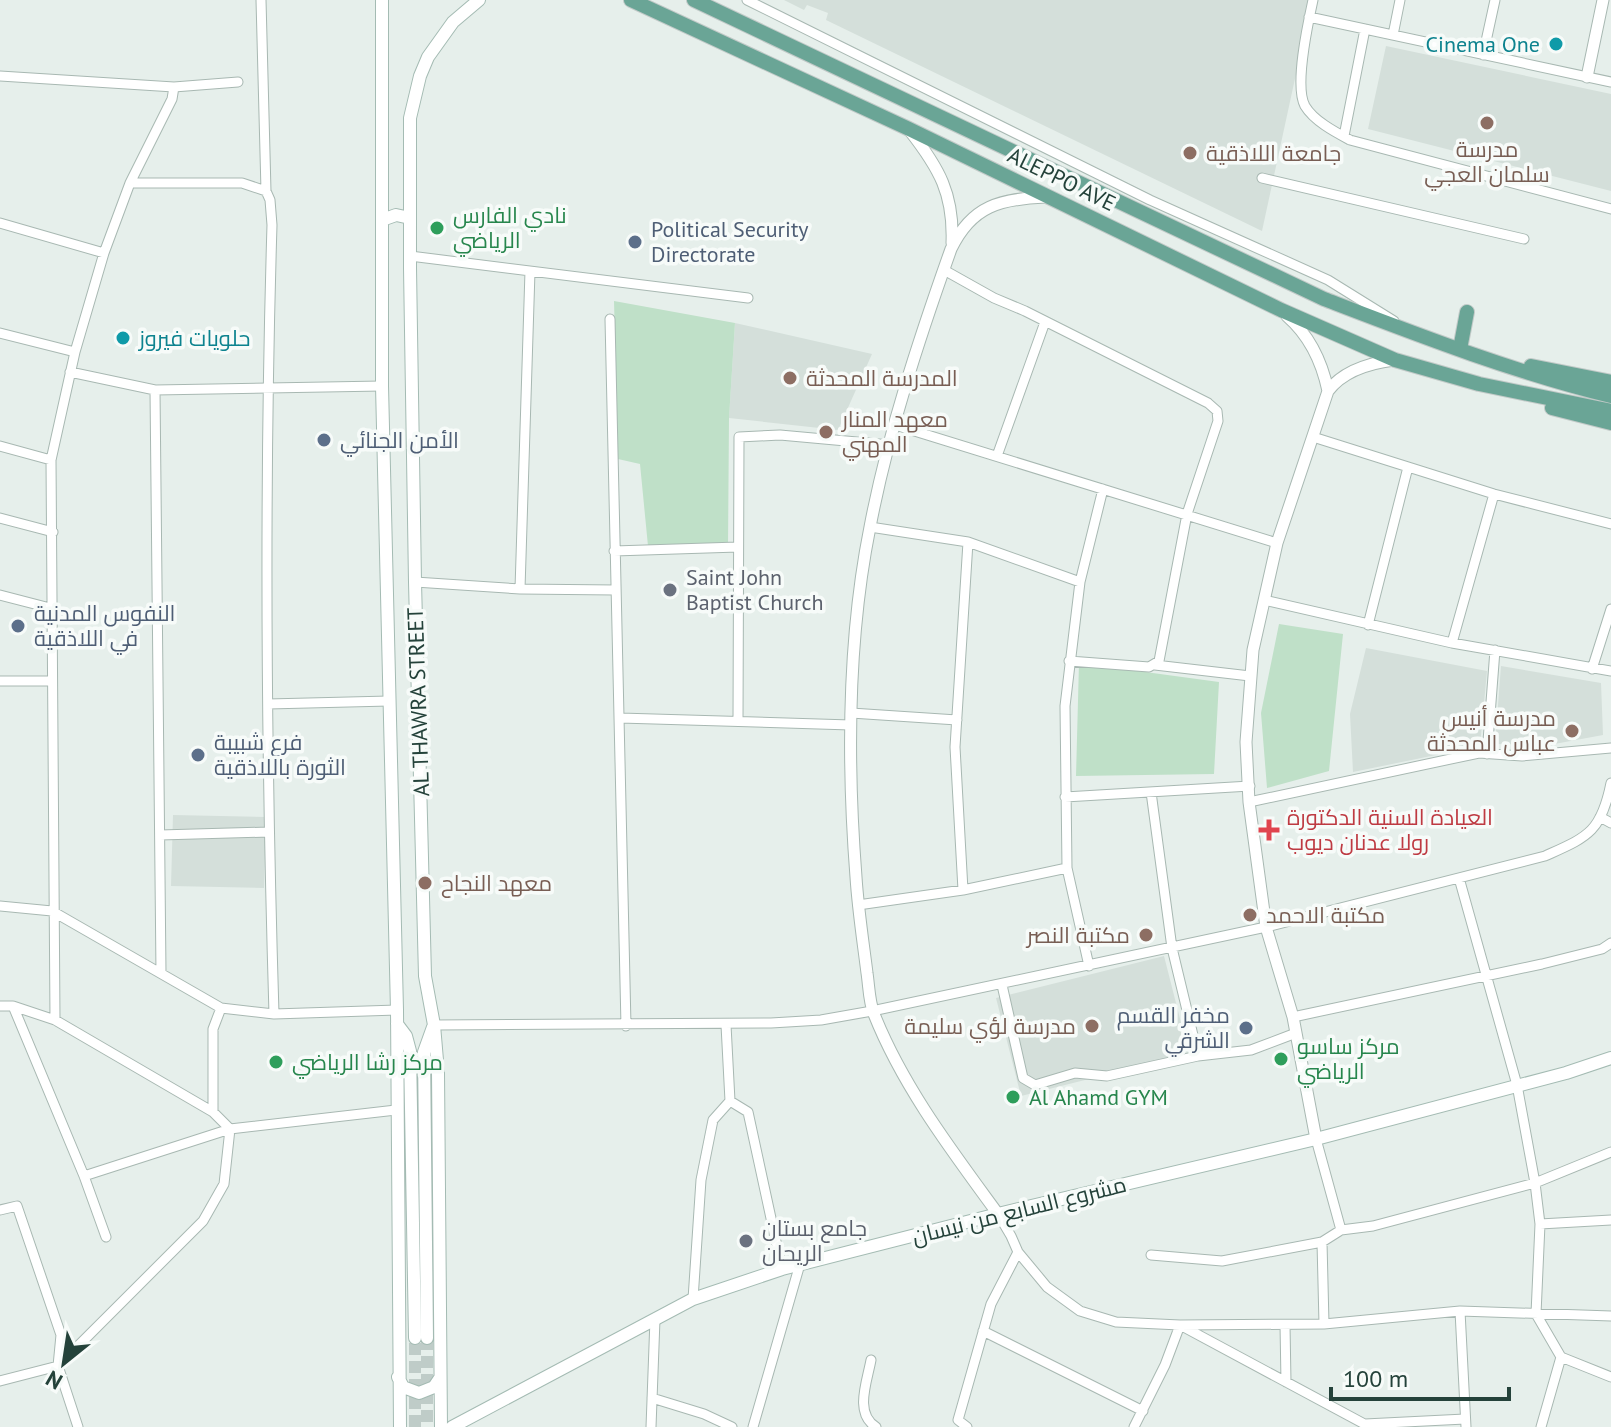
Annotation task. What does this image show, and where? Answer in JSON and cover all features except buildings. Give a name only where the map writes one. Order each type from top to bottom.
[{"type":"main road","name":"AL THAWRA STREET","points":[[382,0],[382,386],[397,1010],[400,1427]]},
{"type":"main road","name":"AL THAWRA STREET","points":[[441,1427],[438,1072],[425,976],[415,582],[410,118],[420,76],[439,38],[479,0]]},
{"type":"main road","name":"ALEPPO AVE","points":[[631,0],[907,128],[1281,310],[1395,360],[1479,384]]},
{"type":"main road","name":"ALEPPO AVE","points":[[694,0],[1324,299],[1491,360]]},
{"type":"main road","points":[[382,220],[396,215],[410,218]]},
{"type":"main road","points":[[1460,349],[1467,312]]},
{"type":"main road","points":[[1491,360],[1611,382]]},
{"type":"main road","points":[[1491,360],[1611,396]]},
{"type":"main road","points":[[1479,384],[1611,411]]},
{"type":"main road","points":[[1479,384],[1526,401],[1611,423]]},
{"type":"main road","points":[[397,1024],[406,1036],[410,1051],[421,1338],[424,1052],[434,1025]]},
{"type":"main road","name":"مشروع السابع من نيسان","points":[[452,1427],[693,1299],[782,1269],[1316,1139],[1611,1058]]},
{"type":"main road","points":[[398,1377],[403,1387],[419,1393],[434,1387],[440,1378]]},
{"type":"street","points":[[261,0],[266,191],[272,225],[267,389],[268,832],[274,1014]]},
{"type":"street","points":[[747,0],[1150,200],[1328,280],[1418,335]]},
{"type":"street","points":[[1313,0],[1304,46],[1302,96],[1306,108],[1334,131],[1611,209]]},
{"type":"street","points":[[1393,35],[1400,0]]},
{"type":"street","points":[[1483,55],[1495,0]]},
{"type":"street","points":[[1587,77],[1603,0]]},
{"type":"street","points":[[1309,17],[1611,82]]},
{"type":"street","points":[[1344,136],[1365,29]]},
{"type":"street","points":[[0,76],[174,87],[238,82]]},
{"type":"street","points":[[55,1020],[51,460],[75,352],[104,253],[130,183],[172,99],[174,87]]},
{"type":"street","points":[[907,128],[942,178],[953,222],[951,249]]},
{"type":"street","points":[[1262,178],[1524,239]]},
{"type":"street","points":[[130,183],[242,183],[266,191]]},
{"type":"street","points":[[1047,197],[1013,198],[990,206],[973,216],[961,229],[951,249],[895,425],[870,527],[860,593],[851,719],[851,787],[858,905],[872,1011],[904,1078],[998,1214],[1018,1252],[1047,1287],[1080,1311],[1116,1322],[1180,1325],[1324,1324],[1460,1311],[1611,1316]]},
{"type":"street","points":[[0,223],[104,253]]},
{"type":"street","points":[[410,256],[748,298]]},
{"type":"street","points":[[944,270],[994,298],[1208,403],[1217,411],[1218,421],[1187,514],[1161,655],[1155,665]]},
{"type":"street","points":[[520,589],[530,271]]},
{"type":"street","points":[[1281,310],[1312,346],[1325,375],[1328,391]]},
{"type":"street","points":[[610,319],[626,1026]]},
{"type":"street","points":[[997,456],[1045,322]]},
{"type":"street","points":[[0,333],[75,352]]},
{"type":"street","points":[[1341,1230],[1316,1139],[1293,1017],[1266,927],[1249,802],[1246,742],[1250,676],[1277,543],[1328,391],[1336,381],[1358,369],[1395,360]]},
{"type":"street","points":[[70,372],[155,390],[382,386]]},
{"type":"street","points":[[155,390],[161,972]]},
{"type":"street","points":[[895,425],[1277,543]]},
{"type":"street","points":[[738,721],[739,437],[780,435],[890,445]]},
{"type":"street","points":[[1313,437],[1494,494],[1611,524]]},
{"type":"street","points":[[0,446],[51,460]]},
{"type":"street","points":[[1368,625],[1408,467]]},
{"type":"street","points":[[1089,966],[1067,868],[1065,737],[1069,661],[1080,582],[1103,489]]},
{"type":"street","points":[[1452,643],[1494,494]]},
{"type":"street","points":[[0,518],[53,532]]},
{"type":"street","points":[[870,527],[968,542],[1080,582]]},
{"type":"street","points":[[963,890],[955,747],[968,542]]},
{"type":"street","points":[[614,551],[738,547]]},
{"type":"street","points":[[415,582],[520,589],[615,590]]},
{"type":"street","points":[[0,595],[50,608]]},
{"type":"street","points":[[1264,600],[1452,643],[1611,671]]},
{"type":"street","points":[[1592,669],[1611,609]]},
{"type":"street","points":[[1487,754],[1495,650]]},
{"type":"street","points":[[1069,661],[1155,665],[1250,676]]},
{"type":"street","points":[[0,681],[52,681]]},
{"type":"street","points":[[268,704],[389,701]]},
{"type":"street","points":[[620,718],[957,720]]},
{"type":"street","points":[[1249,802],[1467,756],[1522,756],[1611,748]]},
{"type":"street","points":[[434,1025],[726,1025],[821,1020],[1002,985],[1266,927],[1545,856],[1583,840],[1600,817],[1611,783]]},
{"type":"street","points":[[1065,797],[1250,786]]},
{"type":"street","points":[[1151,792],[1172,948],[1198,1056]]},
{"type":"street","points":[[1600,817],[1611,823]]},
{"type":"street","points":[[160,835],[268,832]]},
{"type":"street","points":[[858,905],[963,890],[1067,868]]},
{"type":"street","points":[[1459,878],[1517,1085],[1535,1183],[1540,1224],[1536,1314],[1561,1357],[1611,1377]]},
{"type":"street","points":[[0,906],[52,911],[221,1008],[274,1014],[397,1010]]},
{"type":"street","points":[[1293,1017],[1587,953],[1611,943]]},
{"type":"street","points":[[1002,985],[1023,1078],[1035,1085],[1075,1073],[1107,1076],[1198,1056],[1251,1050],[1296,1033]]},
{"type":"street","points":[[0,1006],[13,1006],[55,1020],[213,1112],[230,1129]]},
{"type":"street","points":[[13,1006],[106,1237]]},
{"type":"street","points":[[213,1112],[213,1029],[221,1008]]},
{"type":"street","points":[[693,1299],[701,1180],[713,1120],[730,1101],[726,1025]]},
{"type":"street","points":[[730,1101],[748,1112],[782,1269]]},
{"type":"street","points":[[84,1176],[230,1129],[396,1110]]},
{"type":"street","points":[[0,1381],[58,1366],[203,1221],[224,1184],[230,1129]]},
{"type":"street","points":[[1151,1255],[1222,1261],[1322,1242],[1341,1230],[1373,1226],[1535,1183],[1611,1152]]},
{"type":"street","points":[[0,1210],[17,1206],[61,1335],[58,1366],[78,1427]]},
{"type":"street","points":[[1540,1224],[1611,1220]]},
{"type":"street","points":[[1322,1242],[1324,1324]]},
{"type":"street","points":[[967,1427],[954,1424],[991,1304],[1018,1252]]},
{"type":"street","points":[[753,1427],[800,1264]]},
{"type":"street","points":[[1180,1325],[1367,1426],[1466,1423],[1460,1311]]},
{"type":"street","points":[[650,1427],[655,1319]]},
{"type":"street","points":[[1134,1427],[1180,1325]]},
{"type":"street","points":[[1285,1325],[1286,1382]]},
{"type":"street","points":[[983,1331],[1143,1411]]},
{"type":"street","points":[[1541,1427],[1561,1357]]},
{"type":"street","points":[[871,1360],[862,1410],[867,1421],[876,1427]]},
{"type":"street","points":[[652,1398],[704,1414],[732,1427]]},
{"type":"shaded area","name":"جامعة اللاذقية","points":[[784,0],[1312,0],[1262,231],[826,20],[828,13],[807,5],[804,10]]},
{"type":"shaded area","points":[[1386,46],[1611,94],[1611,191],[1368,129]]},
{"type":"shaded area","points":[[735,323],[872,354],[838,430],[729,418]]},
{"type":"shaded area","points":[[1366,648],[1487,671],[1480,746],[1353,772],[1350,714]]},
{"type":"shaded area","points":[[1501,666],[1601,683],[1603,735],[1549,745],[1495,744]]},
{"type":"shaded area","points":[[173,815],[266,817],[264,888],[171,886]]},
{"type":"shaded area","name":"مدرسة لؤي سليمة","points":[[1164,956],[1189,1054],[1021,1096],[996,998]]},
{"type":"green space","points":[[614,301],[735,323],[729,418],[728,547],[648,546],[640,464],[618,459]]},
{"type":"green space","points":[[1279,624],[1343,634],[1329,771],[1267,788],[1261,713]]},
{"type":"green space","points":[[1079,663],[1219,682],[1214,774],[1076,776]]},
{"type":"tunnel","points":[[415,1338],[415,1427]]},
{"type":"tunnel","points":[[427,1338],[427,1427]]},
{"type":"place","name":"Cinema One","points":[[1556,44]]},
{"type":"place","name":"مدرسة سلمان العجي","points":[[1487,123]]},
{"type":"place","name":"جامعة اللاذقية","points":[[1190,153]]},
{"type":"place","name":"نادي الفارس الرياضي","points":[[437,228]]},
{"type":"place","name":"Political Security Directorate","points":[[635,242]]},
{"type":"place","name":"حلويات فيروز","points":[[123,338]]},
{"type":"place","name":"المدرسة المحدثة","points":[[790,378]]},
{"type":"place","name":"معهد المنار المهني","points":[[826,432]]},
{"type":"place","name":"الأمن الجنائي","points":[[324,440]]},
{"type":"place","name":"Saint John Baptist Church","points":[[670,590]]},
{"type":"place","name":"النفوس المدنية في اللاذقية","points":[[18,626]]},
{"type":"place","name":"مدرسة أنيس عباس المحدثة","points":[[1572,731]]},
{"type":"place","name":"فرع شبيبة الثورة باللاذقية","points":[[198,755]]},
{"type":"place","name":"العيادة السنية الدكتورة رولا عدنان ديوب","points":[[1269,830]]},
{"type":"place","name":"معهد النجاح","points":[[425,883]]},
{"type":"place","name":"مكتبة الاحمد","points":[[1250,915]]},
{"type":"place","name":"مكتبة النصر","points":[[1146,935]]},
{"type":"place","name":"مدرسة لؤي سليمة","points":[[1092,1026]]},
{"type":"place","name":"مخفر القسم الشرقي","points":[[1246,1028]]},
{"type":"place","name":"مركز ساسو الرياضي","points":[[1281,1059]]},
{"type":"place","name":"مركز رشا الرياضي","points":[[276,1062]]},
{"type":"place","name":"Al Ahamd GYM","points":[[1013,1097]]},
{"type":"place","name":"جامع بستان الريحان","points":[[746,1241]]}]
